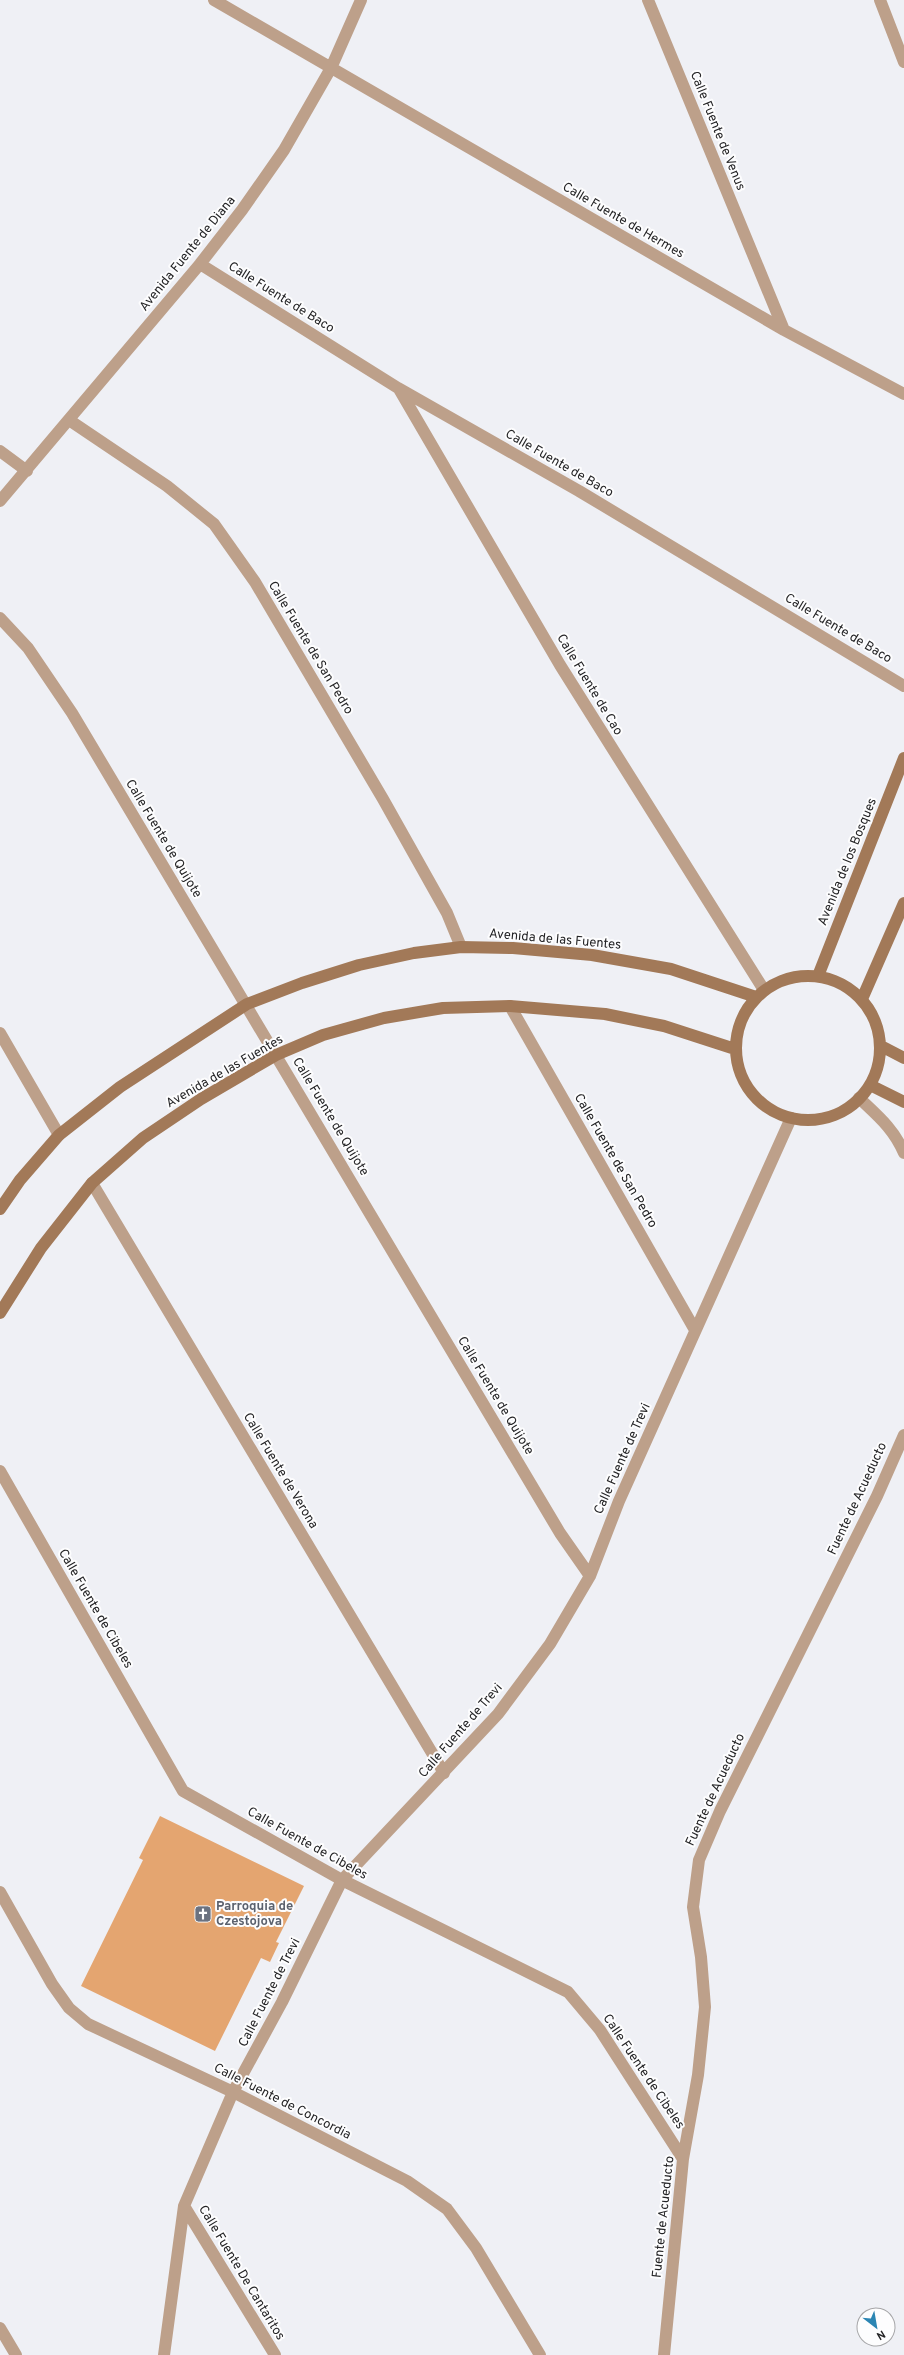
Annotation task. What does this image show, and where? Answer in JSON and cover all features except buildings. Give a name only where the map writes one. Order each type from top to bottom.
[{"type":"main road","name":"Avenida de los Bosques","points":[[818,976],[904,758]]},
{"type":"main road","points":[[862,999],[904,903]]},
{"type":"main road","name":"Avenida de las Fuentes","points":[[0,1209],[20,1180],[59,1135],[120,1087],[247,1004],[302,983],[359,965],[414,953],[461,947],[513,948],[592,955],[671,969],[760,993]]},
{"type":"main road","points":[[799,976],[818,976],[842,983],[862,999],[876,1021],[881,1046],[878,1067],[870,1086],[845,1110],[828,1117],[809,1120],[790,1118],[773,1111],[757,1100],[745,1085],[738,1068],[735,1049],[737,1030],[744,1012],[760,993],[781,980],[799,976]]},
{"type":"main road","name":"Avenida de las Fuentes","points":[[0,1313],[41,1248],[92,1183],[150,1134],[201,1099],[276,1055],[323,1035],[384,1018],[443,1008],[510,1006],[605,1014],[664,1026],[735,1049]]},
{"type":"main road","points":[[881,1046],[904,1058]]},
{"type":"main road","points":[[870,1086],[904,1102]]},
{"type":"street","name":"Calle Fuente de Hermes","points":[[214,0],[784,330],[904,394]]},
{"type":"street","name":"Avenida Fuente de Diana","points":[[0,501],[27,471],[200,264],[242,210],[284,150],[330,68],[361,0]]},
{"type":"street","name":"Calle Fuente de Venus","points":[[648,0],[784,330]]},
{"type":"street","points":[[880,0],[904,62]]},
{"type":"street","name":"Calle Fuente de Baco","points":[[200,264],[398,388],[586,495],[904,686]]},
{"type":"street","name":"Calle Fuente de Cao","points":[[398,388],[560,665],[760,993]]},
{"type":"street","name":"Calle Fuente de San Pedro","points":[[69,420],[167,486],[214,524],[255,582],[379,792],[447,913],[461,947]]},
{"type":"street","points":[[0,451],[27,471]]},
{"type":"street","name":"Calle Fuente de Quijote","points":[[0,618],[28,648],[72,713],[247,1004],[560,1533],[590,1576]]},
{"type":"street","name":"Calle Fuente de San Pedro","points":[[510,1006],[695,1330]]},
{"type":"street","points":[[0,1033],[59,1135]]},
{"type":"street","points":[[859,1098],[887,1124],[897,1136],[904,1153]]},
{"type":"street","name":"Calle Fuente de Trevi","points":[[164,2355],[184,2206],[233,2092],[282,2002],[342,1880],[444,1773],[508,1701],[550,1644],[590,1576],[619,1501],[790,1118]]},
{"type":"street","name":"Calle Fuente de Verona","points":[[92,1183],[444,1773]]},
{"type":"street","name":"Fuente de Acueducto","points":[[664,2355],[683,2159],[698,2074],[705,2007],[701,1957],[693,1907],[699,1860],[720,1811],[877,1496],[904,1435]]},
{"type":"street","name":"Calle Fuente de Cibeles","points":[[0,1471],[182,1791],[342,1880],[568,1992],[600,2030],[683,2159]]},
{"type":"street","name":"Calle Fuente de Concordia","points":[[0,1892],[52,1984],[69,2008],[88,2024],[233,2092],[407,2181],[447,2209],[476,2248],[540,2355]]},
{"type":"street","name":"Calle Fuente De Cantaritos","points":[[184,2206],[275,2355]]},
{"type":"street","points":[[0,2328],[16,2355]]},
{"type":"place","name":"Parroquia de Czestojova","points":[[203,1914]]}]
